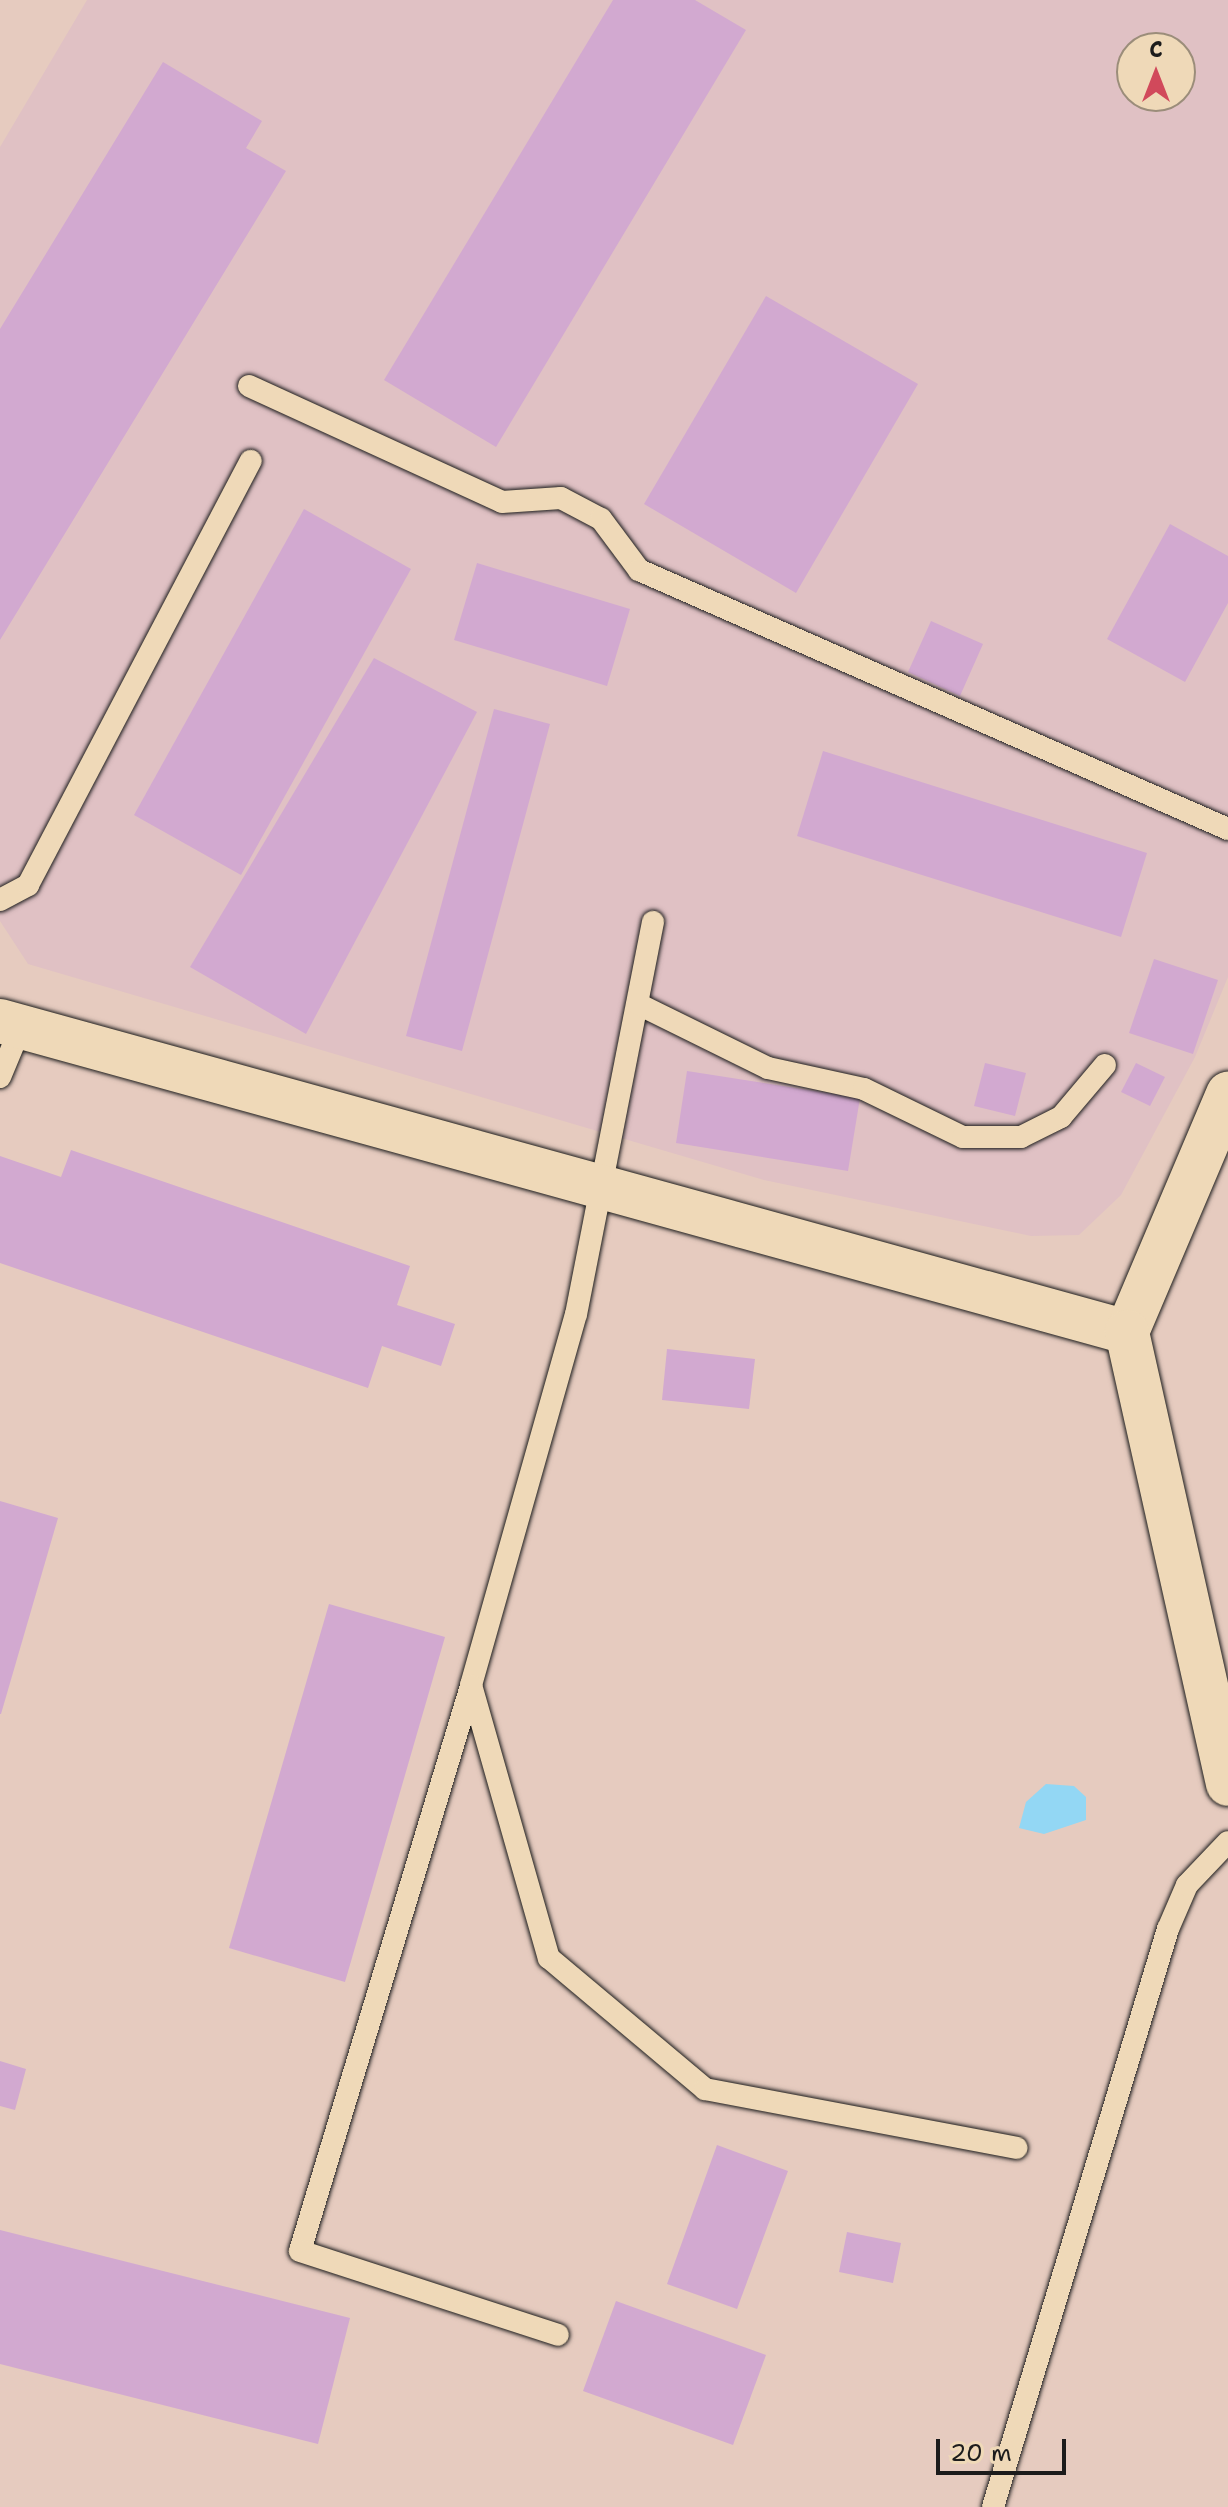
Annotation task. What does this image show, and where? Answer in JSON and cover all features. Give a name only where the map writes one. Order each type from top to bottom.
[{"type":"street","points":[[10,1025],[1127,1332]]},
{"type":"street","points":[[1228,1094],[1127,1332],[1228,1784]]},
{"type":"lane","points":[[249,386],[502,502],[561,498],[601,519],[639,570],[1228,829]]},
{"type":"lane","points":[[0,900],[28,885],[251,461]]},
{"type":"lane","points":[[558,2335],[300,2251],[471,1685],[576,1314],[653,922]]},
{"type":"lane","points":[[638,1004],[768,1068],[864,1089],[963,1137],[1021,1137],[1061,1117],[1105,1065]]},
{"type":"lane","points":[[0,1077],[10,1025]]},
{"type":"lane","points":[[471,1685],[549,1958],[705,2089],[1016,2148]]},
{"type":"lane","points":[[993,2507],[1168,1929],[1187,1885],[1228,1842]]},
{"type":"shaded area","points":[[87,0],[1228,0],[1228,977],[1195,1057],[1121,1195],[1079,1235],[1031,1236],[764,1180],[28,964],[0,921],[0,147]]},
{"type":"water","points":[[1046,1784],[1074,1786],[1086,1797],[1086,1820],[1044,1834],[1019,1828],[1026,1802]]},
{"type":"building","points":[[613,0],[695,0],[746,30],[496,447],[384,380]]},
{"type":"building","points":[[163,62],[262,121],[246,148],[286,171],[0,640],[0,329]]},
{"type":"building","points":[[766,296],[918,384],[796,593],[644,504]]},
{"type":"building","points":[[304,509],[411,569],[241,875],[134,815]]},
{"type":"building","points":[[1170,524],[1228,556],[1228,603],[1185,682],[1107,639]]},
{"type":"building","points":[[477,563],[630,609],[607,686],[454,640]]},
{"type":"building","points":[[931,621],[983,644],[960,696],[908,672]]},
{"type":"building","points":[[374,658],[477,712],[306,1034],[190,967]]},
{"type":"building","points":[[494,709],[550,724],[462,1051],[406,1036]]},
{"type":"building","points":[[823,751],[1147,853],[1121,937],[797,836]]},
{"type":"building","points":[[1154,959],[1218,980],[1193,1054],[1129,1033]]},
{"type":"building","points":[[985,1063],[1026,1073],[1015,1116],[974,1106]]},
{"type":"building","points":[[1136,1063],[1165,1077],[1150,1106],[1121,1092]]},
{"type":"building","points":[[687,1071],[860,1098],[848,1171],[676,1143]]},
{"type":"building","points":[[71,1150],[410,1266],[397,1305],[455,1324],[441,1366],[382,1346],[368,1388],[0,1263],[0,1156],[61,1177]]},
{"type":"building","points":[[667,1349],[755,1359],[749,1409],[662,1400]]},
{"type":"building","points":[[0,1501],[58,1518],[1,1714],[0,1714]]},
{"type":"building","points":[[329,1604],[445,1637],[345,1982],[229,1948]]},
{"type":"building","points":[[0,2061],[26,2069],[15,2110],[0,2106]]},
{"type":"building","points":[[717,2145],[788,2171],[737,2309],[667,2284]]},
{"type":"building","points":[[0,2230],[350,2318],[318,2444],[0,2364]]},
{"type":"building","points":[[847,2232],[901,2243],[893,2283],[839,2272]]},
{"type":"building","points":[[616,2301],[766,2355],[733,2445],[583,2391]]}]
